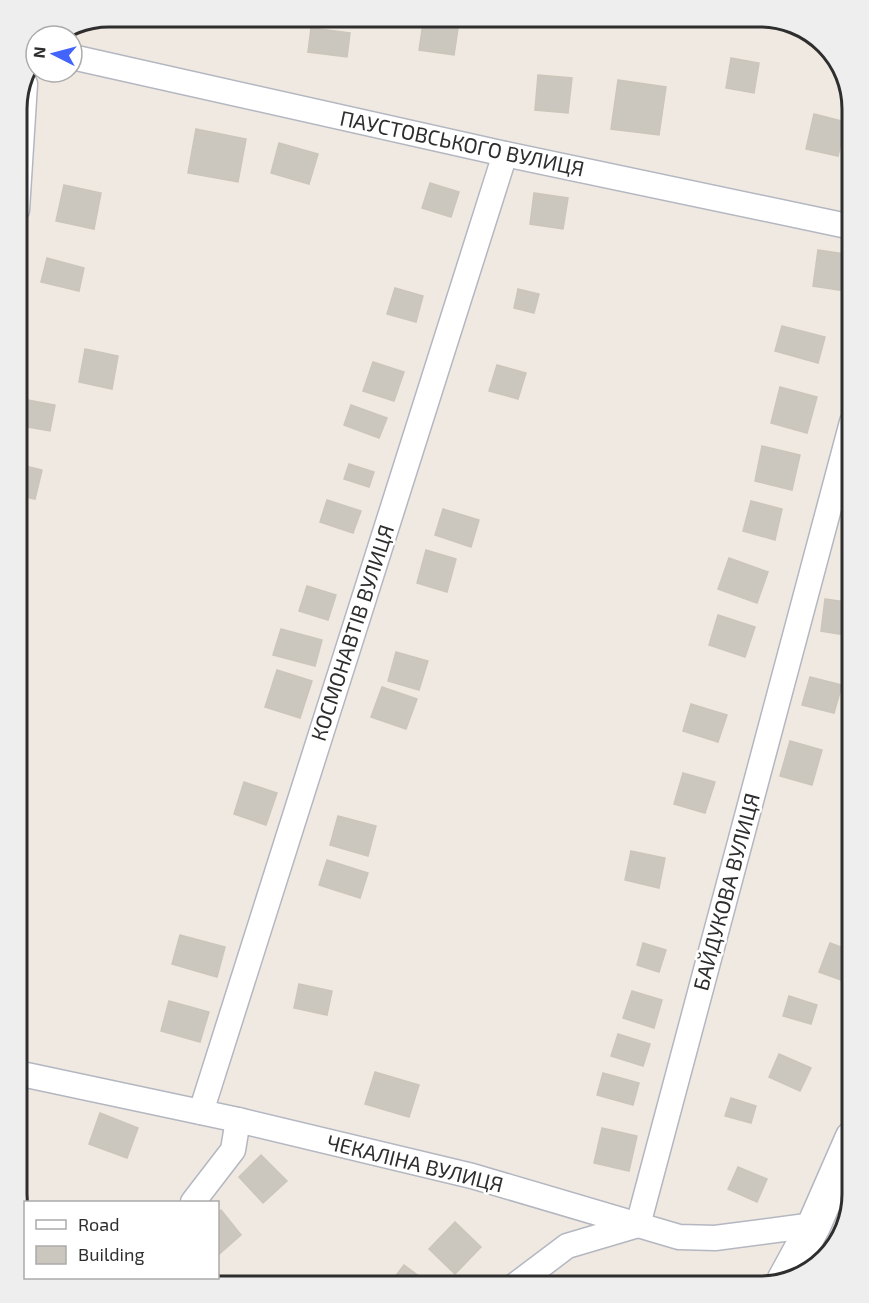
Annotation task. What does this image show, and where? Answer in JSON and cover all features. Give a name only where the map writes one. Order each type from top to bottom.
[{"type":"main road","points":[[789,1271],[814,1225],[842,1161]]},
{"type":"street","name":"ПАУСТОВСЬКОГО ВУЛИЦЯ","points":[[84,60],[505,154],[842,225]]},
{"type":"street","name":"КОСМОНАВТІВ ВУЛИЦЯ","points":[[201,1113],[505,154]]},
{"type":"street","name":"БАЙДУКОВА ВУЛИЦЯ","points":[[638,1225],[842,460]]},
{"type":"street","name":"ЧЕКАЛІНА ВУЛИЦЯ","points":[[27,1075],[238,1120],[472,1176],[679,1237],[715,1239],[814,1225]]},
{"type":"street","points":[[195,1201],[233,1150],[238,1120]]},
{"type":"street","points":[[527,1276],[567,1245],[638,1225]]},
{"type":"building","points":[[422,27],[458,27],[454,55],[419,50]]},
{"type":"building","points":[[311,28],[350,33],[347,57],[308,52]]},
{"type":"building","points":[[731,58],[759,63],[754,93],[726,88]]},
{"type":"building","points":[[538,75],[572,78],[568,113],[535,110]]},
{"type":"building","points":[[618,80],[666,87],[659,135],[611,129]]},
{"type":"building","points":[[814,114],[842,121],[842,139],[838,156],[806,149]]},
{"type":"building","points":[[196,129],[246,139],[238,182],[188,173]]},
{"type":"building","points":[[279,143],[318,154],[309,184],[271,173]]},
{"type":"building","points":[[430,183],[459,192],[451,217],[422,208]]},
{"type":"building","points":[[64,185],[101,193],[94,229],[56,221]]},
{"type":"building","points":[[534,193],[568,198],[563,229],[530,224]]},
{"type":"building","points":[[818,250],[842,254],[842,291],[813,286]]},
{"type":"building","points":[[47,258],[84,268],[79,291],[41,282]]},
{"type":"building","points":[[395,288],[423,296],[416,322],[387,314]]},
{"type":"building","points":[[518,289],[539,294],[534,313],[514,308]]},
{"type":"building","points":[[782,326],[825,337],[818,363],[775,351]]},
{"type":"building","points":[[85,349],[118,356],[112,389],[79,382]]},
{"type":"building","points":[[373,362],[404,372],[394,401],[363,391]]},
{"type":"building","points":[[497,365],[526,373],[518,399],[489,391]]},
{"type":"building","points":[[780,387],[817,397],[807,433],[771,423]]},
{"type":"building","points":[[27,400],[55,405],[50,431],[27,427]]},
{"type":"building","points":[[351,405],[387,418],[379,438],[344,425]]},
{"type":"building","points":[[762,446],[800,455],[792,490],[755,481]]},
{"type":"building","points":[[349,464],[374,472],[369,487],[344,479]]},
{"type":"building","points":[[27,466],[42,470],[35,499],[27,497]]},
{"type":"building","points":[[327,500],[361,511],[353,533],[320,522]]},
{"type":"building","points":[[751,501],[782,509],[775,540],[743,531]]},
{"type":"building","points":[[443,509],[479,520],[471,547],[435,535]]},
{"type":"building","points":[[426,550],[456,559],[447,592],[417,583]]},
{"type":"building","points":[[729,558],[768,572],[757,603],[718,589]]},
{"type":"building","points":[[307,586],[336,595],[328,620],[299,611]]},
{"type":"building","points":[[825,599],[842,602],[842,634],[821,631]]},
{"type":"building","points":[[718,615],[755,627],[745,657],[709,645]]},
{"type":"building","points":[[281,629],[322,640],[315,666],[273,655]]},
{"type":"building","points":[[396,652],[428,661],[419,690],[388,681]]},
{"type":"building","points":[[277,670],[312,681],[300,718],[265,707]]},
{"type":"building","points":[[810,677],[842,685],[834,713],[802,705]]},
{"type":"building","points":[[382,687],[417,699],[406,729],[371,717]]},
{"type":"building","points":[[691,704],[727,715],[718,742],[683,731]]},
{"type":"building","points":[[790,741],[822,750],[812,785],[780,776]]},
{"type":"building","points":[[683,773],[715,782],[705,813],[674,804]]},
{"type":"building","points":[[244,782],[277,793],[266,825],[234,814]]},
{"type":"building","points":[[338,816],[376,826],[368,856],[330,845]]},
{"type":"building","points":[[631,851],[665,858],[659,888],[625,880]]},
{"type":"building","points":[[327,860],[368,873],[360,898],[319,885]]},
{"type":"building","points":[[180,935],[225,947],[217,977],[172,964]]},
{"type":"building","points":[[643,943],[666,950],[659,972],[637,965]]},
{"type":"building","points":[[830,943],[842,947],[842,980],[819,972]]},
{"type":"building","points":[[299,984],[332,991],[327,1015],[294,1008]]},
{"type":"building","points":[[632,991],[662,1000],[654,1028],[623,1018]]},
{"type":"building","points":[[789,996],[817,1005],[811,1024],[783,1016]]},
{"type":"building","points":[[169,1001],[209,1012],[200,1042],[161,1031]]},
{"type":"building","points":[[618,1034],[650,1044],[643,1066],[611,1056]]},
{"type":"building","points":[[779,1054],[811,1068],[800,1091],[769,1077]]},
{"type":"building","points":[[375,1072],[419,1085],[409,1117],[365,1104]]},
{"type":"building","points":[[603,1073],[639,1083],[633,1105],[597,1095]]},
{"type":"building","points":[[731,1098],[756,1106],[751,1123],[725,1116]]},
{"type":"building","points":[[100,1113],[138,1128],[127,1158],[89,1144]]},
{"type":"building","points":[[602,1128],[637,1136],[629,1171],[594,1163]]},
{"type":"building","points":[[261,1155],[287,1181],[263,1203],[239,1177]]},
{"type":"building","points":[[738,1167],[767,1179],[757,1202],[728,1189]]},
{"type":"building","points":[[221,1210],[241,1235],[219,1254],[219,1212]]},
{"type":"building","points":[[455,1222],[481,1247],[455,1274],[429,1249]]},
{"type":"building","points":[[404,1265],[419,1276],[396,1276]]}]
